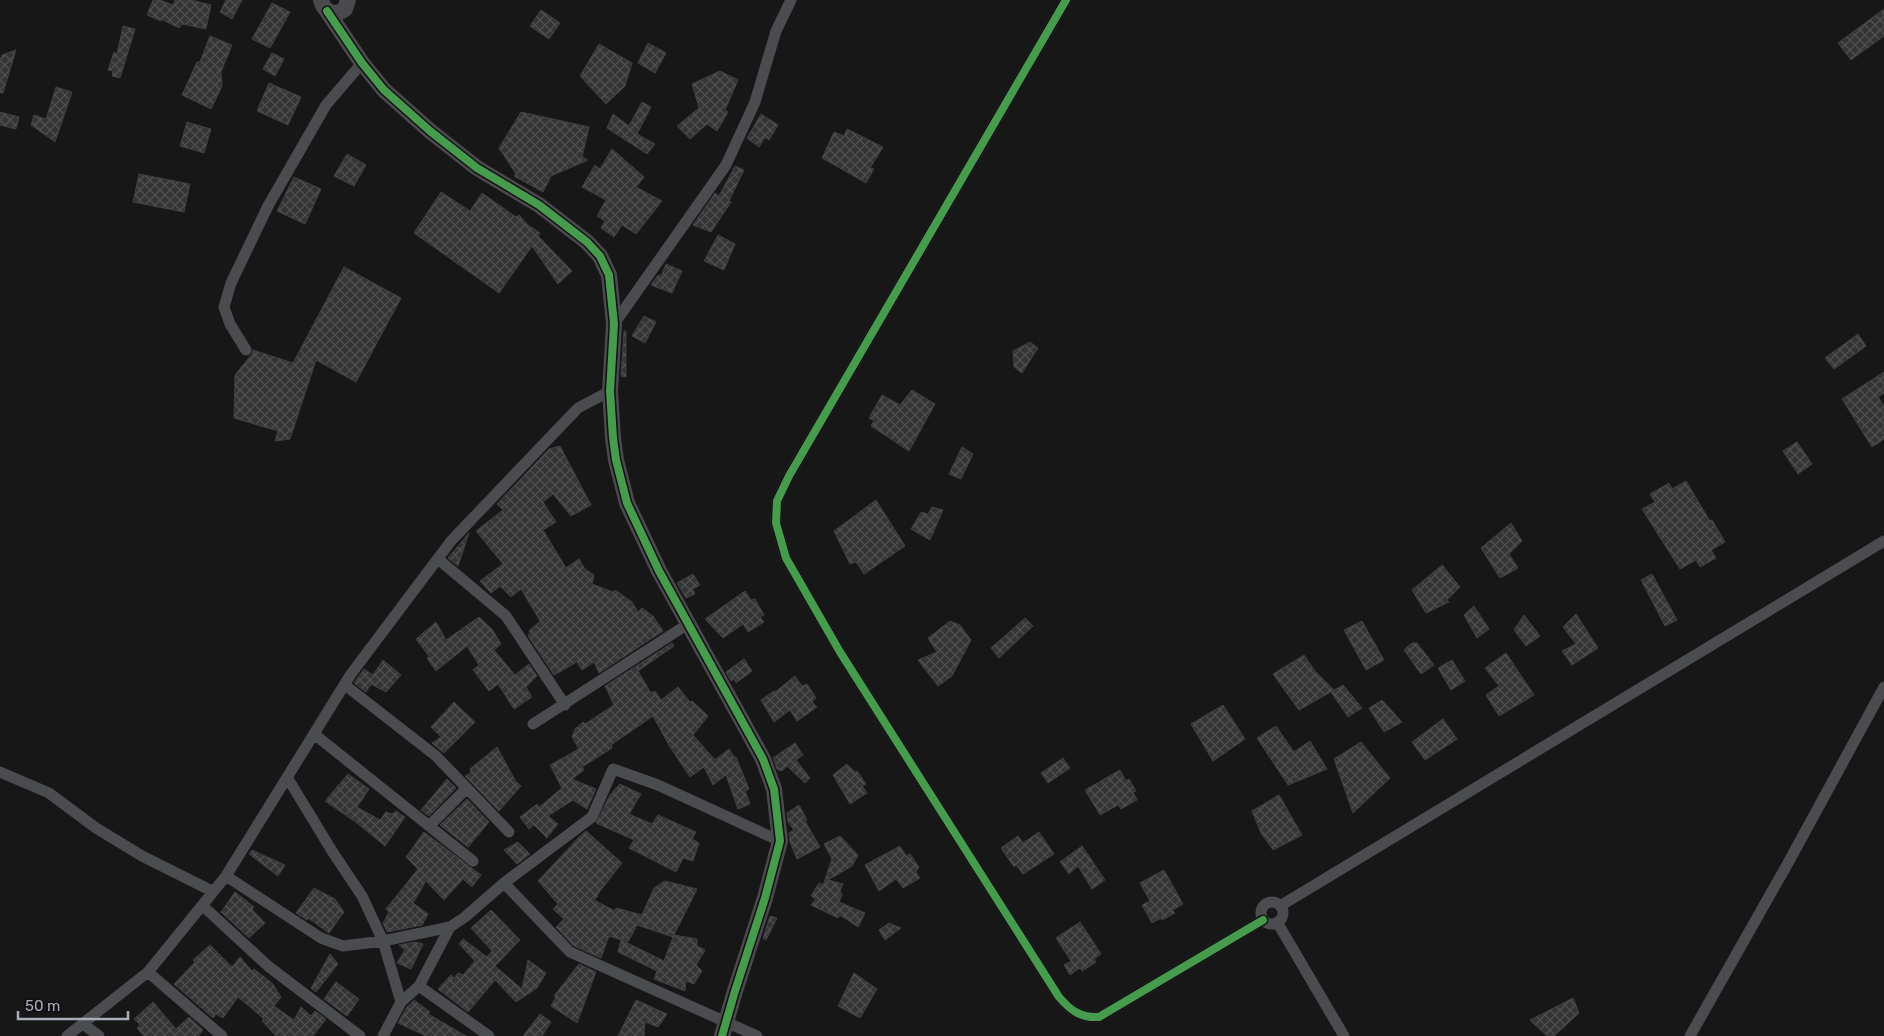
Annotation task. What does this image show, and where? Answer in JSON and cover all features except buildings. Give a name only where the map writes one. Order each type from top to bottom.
[{"type":"street","points":[[614,324],[726,165],[755,102],[776,31],[792,0]]},
{"type":"street","points":[[1066,0],[789,476],[777,501],[776,523],[786,558],[840,652],[1054,989],[1069,1009],[1080,1016],[1100,1017],[1264,920]]},
{"type":"street","points":[[321,4],[336,13],[347,2]]},
{"type":"street","points":[[346,38],[347,2]]},
{"type":"street","points":[[321,4],[362,63],[384,90],[430,131],[477,168],[539,205],[587,242],[600,256],[609,275],[614,324],[610,391],[616,460],[627,503],[659,571],[763,759],[774,789],[780,841],[765,898],[724,1028]]},
{"type":"street","points":[[246,350],[230,324],[224,307],[232,283],[268,206],[326,105],[362,63]]},
{"type":"street","points":[[67,1036],[148,972],[226,876],[344,685],[451,541],[578,408],[610,391]]},
{"type":"street","points":[[1280,906],[1884,542]]},
{"type":"street","points":[[438,559],[506,616],[565,705]]},
{"type":"street","points":[[533,724],[688,624]]},
{"type":"street","points":[[344,685],[436,756],[509,832]]},
{"type":"street","points":[[1690,1036],[1788,864],[1884,687]]},
{"type":"street","points":[[314,734],[473,861]]},
{"type":"street","points":[[226,876],[322,938],[343,946],[383,941],[450,927],[465,917],[504,883],[592,817],[613,769],[658,785],[780,841]]},
{"type":"street","points":[[0,772],[49,793],[96,828],[126,847],[212,891]]},
{"type":"street","points":[[287,777],[362,896],[383,941],[401,1002]]},
{"type":"street","points":[[429,826],[467,788]]},
{"type":"street","points":[[504,883],[570,952],[724,1028],[757,1036]]},
{"type":"street","points":[[1272,903],[1280,906],[1282,914],[1277,922],[1271,924],[1264,920],[1261,912],[1265,905],[1272,903]]},
{"type":"street","points":[[202,906],[268,966],[360,1036]]},
{"type":"street","points":[[1277,922],[1344,1036]]},
{"type":"street","points":[[383,1036],[401,1002],[419,986],[450,927]]},
{"type":"street","points":[[148,972],[222,1036]]},
{"type":"street","points":[[419,986],[489,1036]]},
{"type":"street","points":[[83,1024],[99,1036]]},
{"type":"cycle path","points":[[1066,0],[789,476],[777,501],[776,523],[786,558],[840,652],[1059,997],[1068,1006],[1082,1015],[1099,1017],[1263,920]]},
{"type":"cycle path","points":[[327,11],[362,63],[384,90],[430,131],[477,168],[539,205],[587,242],[600,256],[609,275],[614,324],[610,391],[613,438],[616,460],[627,503],[659,571],[763,759],[774,789],[780,841],[765,898],[722,1036]]}]
